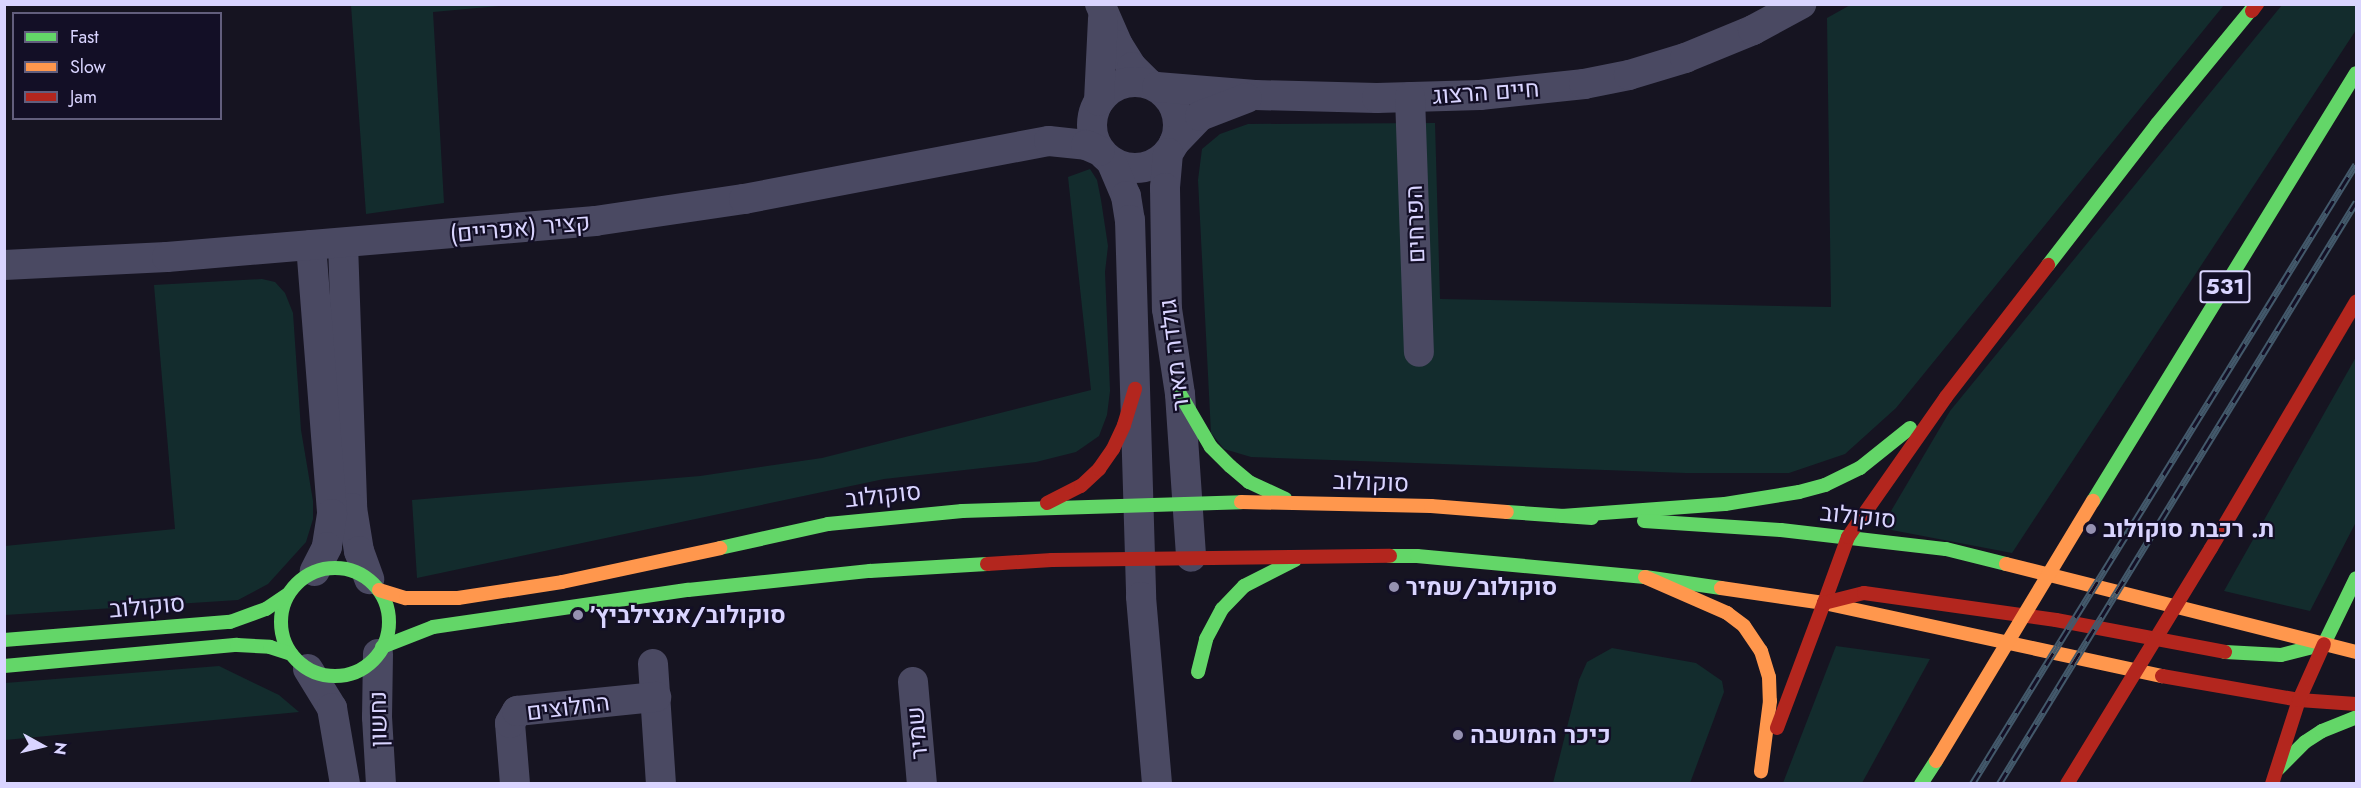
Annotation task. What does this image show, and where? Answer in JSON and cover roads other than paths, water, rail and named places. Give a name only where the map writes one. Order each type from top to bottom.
[{"type":"main road","points":[[1758,777],[1848,537],[1946,397],[2157,124],[2255,7]]},
{"type":"main road","name":"531","points":[[1921,783],[2356,74]]},
{"type":"main road","points":[[2067,783],[2211,548],[2356,302]]},
{"type":"main road","points":[[1037,507],[1081,486],[1100,469],[1117,441],[1135,389]]},
{"type":"main road","points":[[1180,394],[1211,447],[1230,466],[1264,490],[1295,502]]},
{"type":"main road","points":[[1562,516],[1746,501],[1825,485],[1860,468],[1880,454],[1946,397]]},
{"type":"main road","name":"סוקולוב","points":[[374,584],[406,598],[458,598],[562,582],[828,524],[886,516],[1037,507],[1189,502],[1431,506],[1701,524],[1848,537],[1946,549],[2356,652]]},
{"type":"main road","points":[[1198,672],[1206,639],[1222,609],[1244,586],[1270,571],[1305,556]]},
{"type":"main road","points":[[380,651],[433,627],[688,590],[870,571],[1139,558],[1417,556],[1645,577],[1824,603],[2201,684],[2299,700],[2356,704]]},
{"type":"main road","points":[[341,567],[374,584],[387,606],[389,624],[380,651],[368,665],[340,676],[318,673],[300,661],[281,628],[282,611],[287,595],[297,583],[315,572],[341,567]]},
{"type":"main road","points":[[1645,577],[1727,613],[1744,626],[1761,651],[1769,677],[1770,701],[1758,777]]},
{"type":"main road","points":[[2274,778],[2299,700],[2356,578]]},
{"type":"main road","points":[[1824,603],[1864,594],[2056,620],[2240,655],[2281,655],[2324,644]]},
{"type":"main road","name":"סוקולוב","points":[[4,640],[230,622],[266,609],[287,595]]},
{"type":"main road","name":"סוקולוב","points":[[4,666],[237,645],[270,647],[300,661]]},
{"type":"main road","points":[[2274,778],[2305,742],[2322,731],[2356,717]]},
{"type":"street","name":"חיים הרצוג","points":[[1153,86],[1255,95],[1410,97],[1480,95],[1584,84],[1629,75],[1684,58],[1753,30],[1801,4]]},
{"type":"street","points":[[1101,10],[1132,67],[1167,96],[1175,109],[1177,132],[1171,148]]},
{"type":"street","points":[[1101,10],[1104,42],[1092,132],[1106,156],[1128,168],[1139,168],[1160,160],[1200,116],[1255,95]]},
{"type":"street","points":[[1097,103],[1116,86],[1129,81],[1153,86]]},
{"type":"street","name":"הפרחים","points":[[1410,97],[1419,352]]},
{"type":"street","name":"קציר (אפריים)","points":[[1030,145],[1077,122],[1097,103]]},
{"type":"street","name":"קציר (אפריים)","points":[[4,265],[166,257],[544,227],[693,208],[1049,141],[1067,142],[1106,156]]},
{"type":"street","name":"גולדה מאיר","points":[[1171,148],[1165,188],[1167,309],[1180,394],[1191,557]]},
{"type":"street","name":"גולדה מאיר","points":[[1106,156],[1126,196],[1130,220],[1139,558],[1157,783]]},
{"type":"street","points":[[343,244],[352,508],[359,551],[374,584]]},
{"type":"street","points":[[312,245],[332,514],[327,547],[315,572]]},
{"type":"street","name":"נחשון","points":[[380,651],[377,717],[381,783]]},
{"type":"street","name":"נחשון","points":[[300,661],[324,691],[332,708],[345,783]]},
{"type":"street","points":[[653,664],[661,783]]},
{"type":"street","name":"שמיר","points":[[913,682],[922,783]]},
{"type":"street","name":"החלוצים","points":[[515,783],[510,723],[517,711],[656,697]]},
{"type":"railway","points":[[1972,784],[2356,164]]},
{"type":"railway","points":[[1999,784],[2356,202]]},
{"type":"place","name":"ת. רכבת סוקולוב","points":[[2091,529]]},
{"type":"place","name":"סוקולוב/שמיר","points":[[1394,587]]},
{"type":"place","name":"סוקולוב/אנצילביץ׳","points":[[578,615]]},
{"type":"place","name":"כיכר המושבה","points":[[1458,735]]}]
